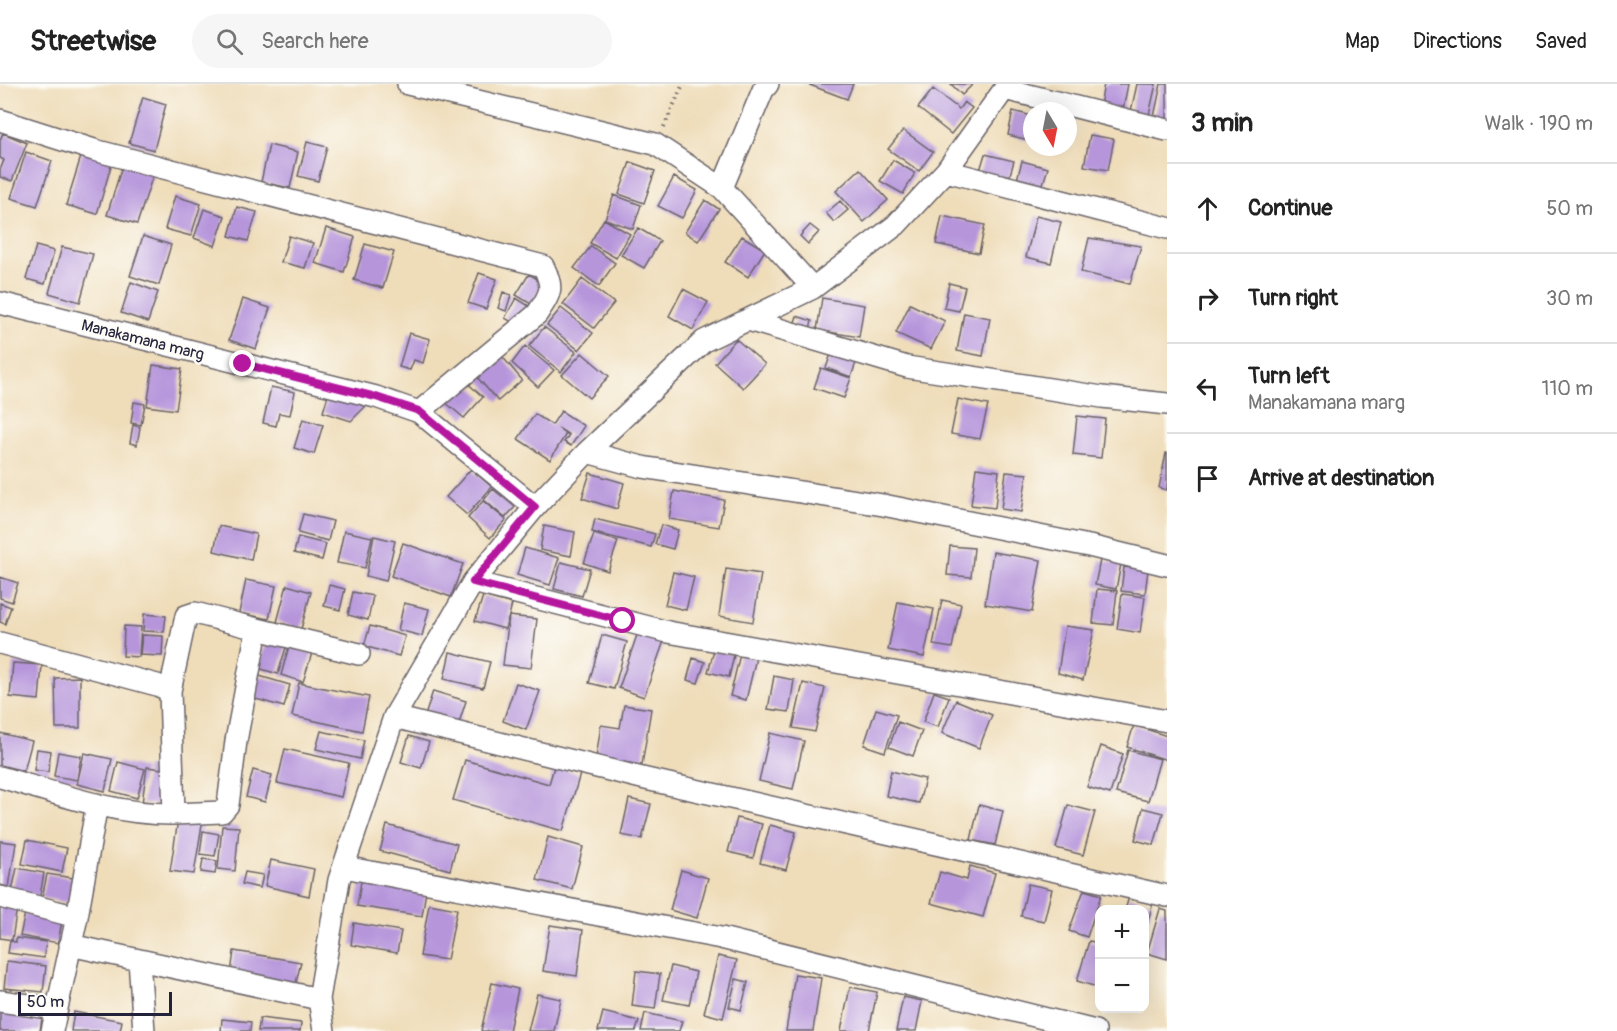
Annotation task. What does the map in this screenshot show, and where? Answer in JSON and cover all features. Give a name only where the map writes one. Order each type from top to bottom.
[{"type":"street","points":[[408,84],[655,144],[722,188],[813,288]]},
{"type":"street","points":[[722,188],[763,90],[768,84]]},
{"type":"street","points":[[329,1030],[320,999],[339,880],[394,717],[473,582],[535,507],[587,452],[704,342],[813,288],[896,225],[946,171],[1007,87],[1167,130]]},
{"type":"street","points":[[0,120],[94,150],[543,266],[549,279],[551,293],[537,314],[419,411]]},
{"type":"street","points":[[946,171],[1167,228]]},
{"type":"street","name":"Manakamana marg","points":[[0,303],[376,397],[419,411],[535,507]]},
{"type":"street","points":[[748,320],[907,367],[1102,397],[1167,404]]},
{"type":"street","points":[[587,452],[642,467],[883,505],[1089,546],[1167,565]]},
{"type":"street","points":[[473,582],[668,632],[1167,721]]},
{"type":"street","points":[[174,814],[170,691],[186,616],[195,613],[359,654]]},
{"type":"street","points":[[0,777],[97,804],[154,814],[222,812],[228,805],[236,741],[257,629]]},
{"type":"street","points":[[0,643],[157,685],[170,691]]},
{"type":"street","points":[[394,717],[658,782],[1167,896]]},
{"type":"street","points":[[52,1031],[77,917],[97,804]]},
{"type":"street","points":[[344,867],[721,938],[1095,1031]]},
{"type":"street","points":[[0,897],[77,917]]},
{"type":"street","points":[[70,945],[320,999]]},
{"type":"street","points":[[139,960],[144,1031]]},
{"type":"street","points":[[0,1001],[57,1009]]},
{"type":"path","points":[[655,144],[683,84]]},
{"type":"building","points":[[807,84],[853,84],[847,99]]},
{"type":"building","points":[[951,84],[973,84],[962,95]]},
{"type":"building","points":[[1104,84],[1128,84],[1123,110],[1100,106]]},
{"type":"building","points":[[1137,84],[1156,84],[1149,115],[1131,111]]},
{"type":"building","points":[[1161,84],[1167,84],[1167,120],[1154,117]]},
{"type":"building","points":[[933,89],[959,109],[964,102],[972,108],[951,134],[918,108]]},
{"type":"building","points":[[143,97],[166,104],[154,150],[129,143]]},
{"type":"building","points":[[1013,111],[1023,114],[1023,139],[1008,135]]},
{"type":"building","points":[[903,130],[933,152],[919,171],[888,149]]},
{"type":"building","points":[[3,133],[27,143],[12,181],[0,177],[4,160],[0,158],[0,140]]},
{"type":"building","points":[[1090,135],[1114,139],[1108,170],[1084,166]]},
{"type":"building","points":[[307,142],[327,147],[318,181],[298,176]]},
{"type":"building","points":[[269,145],[298,152],[290,188],[261,182]]},
{"type":"building","points":[[83,150],[113,159],[97,214],[66,205]]},
{"type":"building","points":[[26,152],[52,161],[37,206],[11,198]]},
{"type":"building","points":[[985,154],[1014,161],[1007,185],[978,177]]},
{"type":"building","points":[[893,160],[915,173],[903,194],[880,181]]},
{"type":"building","points":[[1022,161],[1048,168],[1041,190],[1016,183]]},
{"type":"building","points":[[630,162],[655,171],[644,203],[619,194]]},
{"type":"building","points":[[123,163],[154,172],[137,224],[107,215]]},
{"type":"building","points":[[860,169],[888,200],[864,222],[836,191]]},
{"type":"building","points":[[674,177],[697,190],[682,218],[658,206]]},
{"type":"building","points":[[614,195],[641,205],[633,229],[605,219]]},
{"type":"building","points":[[175,196],[201,204],[191,236],[165,229]]},
{"type":"building","points":[[705,200],[719,209],[698,241],[685,232]]},
{"type":"building","points":[[840,201],[848,210],[834,222],[826,213]]},
{"type":"building","points":[[237,207],[257,212],[248,241],[229,236]]},
{"type":"building","points":[[204,209],[225,216],[215,246],[194,238]]},
{"type":"building","points":[[942,216],[985,225],[979,253],[936,244]]},
{"type":"building","points":[[1036,216],[1061,222],[1051,263],[1026,257]]},
{"type":"building","points":[[604,219],[630,234],[616,258],[590,243]]},
{"type":"building","points":[[810,225],[819,232],[808,244],[800,236]]},
{"type":"building","points":[[326,228],[355,237],[344,272],[315,263]]},
{"type":"building","points":[[638,228],[660,241],[644,268],[621,255]]},
{"type":"building","points":[[143,236],[171,245],[159,285],[130,276]]},
{"type":"building","points":[[289,236],[313,243],[305,268],[281,262]]},
{"type":"building","points":[[742,236],[765,250],[748,277],[725,262]]},
{"type":"building","points":[[1089,238],[1141,246],[1130,284],[1081,272]]},
{"type":"building","points":[[365,244],[394,252],[383,288],[354,280]]},
{"type":"building","points":[[36,246],[54,251],[45,284],[26,279]]},
{"type":"building","points":[[591,246],[615,263],[599,286],[574,268]]},
{"type":"building","points":[[62,247],[93,254],[80,302],[49,293]]},
{"type":"building","points":[[479,273],[497,279],[486,309],[468,303]]},
{"type":"building","points":[[529,274],[544,283],[531,304],[516,295]]},
{"type":"building","points":[[582,279],[614,303],[594,328],[563,304]]},
{"type":"building","points":[[131,282],[158,292],[148,322],[121,313]]},
{"type":"building","points":[[949,283],[965,287],[959,311],[944,308]]},
{"type":"building","points":[[683,289],[708,302],[693,330],[669,316]]},
{"type":"building","points":[[503,292],[511,295],[506,311],[498,308]]},
{"type":"building","points":[[516,298],[529,306],[517,325],[505,318]]},
{"type":"building","points":[[822,298],[864,305],[859,337],[817,330]]},
{"type":"building","points":[[243,299],[270,308],[256,349],[229,340]]},
{"type":"building","points":[[910,304],[945,321],[931,349],[896,333]]},
{"type":"building","points":[[561,308],[593,333],[579,350],[547,325]]},
{"type":"building","points":[[964,313],[990,318],[983,356],[957,351]]},
{"type":"building","points":[[797,316],[812,321],[809,333],[793,328]]},
{"type":"building","points":[[544,327],[576,352],[561,372],[529,346]]},
{"type":"building","points":[[409,333],[430,339],[423,363],[414,360],[410,370],[399,367]]},
{"type":"building","points":[[736,339],[765,364],[743,388],[715,363]]},
{"type":"building","points":[[525,346],[554,370],[538,387],[512,363]]},
{"type":"building","points":[[832,351],[857,360],[851,377],[826,368]]},
{"type":"building","points":[[582,353],[609,376],[589,398],[562,375]]},
{"type":"building","points":[[501,355],[522,380],[498,401],[476,376]]},
{"type":"building","points":[[153,365],[182,369],[176,410],[147,406]]},
{"type":"building","points":[[821,368],[851,378],[844,398],[814,388]]},
{"type":"building","points":[[464,380],[483,397],[464,418],[445,402]]},
{"type":"building","points":[[271,387],[295,392],[290,415],[279,413],[276,426],[263,423]]},
{"type":"building","points":[[329,392],[369,403],[351,421],[323,412]]},
{"type":"building","points":[[958,399],[988,405],[980,439],[951,434]]},
{"type":"building","points":[[134,402],[145,404],[141,425],[131,423]]},
{"type":"building","points":[[561,411],[584,426],[571,446],[564,442],[569,435],[558,428],[566,434],[550,460],[518,439],[535,414],[552,425]]},
{"type":"building","points":[[1077,416],[1105,419],[1101,458],[1073,455]]},
{"type":"building","points":[[303,419],[323,425],[314,454],[294,448]]},
{"type":"building","points":[[133,425],[140,427],[137,445],[130,443]]},
{"type":"building","points":[[1167,453],[1167,490],[1159,488]]},
{"type":"building","points":[[976,468],[999,471],[995,508],[971,505]]},
{"type":"building","points":[[471,469],[492,487],[467,515],[446,497]]},
{"type":"building","points":[[1006,472],[1027,474],[1021,512],[1001,509]]},
{"type":"building","points":[[590,473],[624,483],[617,509],[582,498]]},
{"type":"building","points":[[493,489],[515,507],[505,518],[484,500]]},
{"type":"building","points":[[674,491],[724,500],[719,527],[669,519]]},
{"type":"building","points":[[483,501],[506,520],[490,538],[468,518]]},
{"type":"building","points":[[303,514],[333,521],[328,541],[298,533]]},
{"type":"building","points":[[595,519],[655,534],[651,547],[592,532]]},
{"type":"building","points":[[661,525],[678,530],[673,549],[655,544]]},
{"type":"building","points":[[219,526],[256,534],[251,560],[214,551]]},
{"type":"building","points":[[544,526],[575,532],[571,556],[540,550]]},
{"type":"building","points":[[344,531],[372,537],[365,568],[337,563]]},
{"type":"building","points":[[594,534],[618,541],[608,571],[584,563]]},
{"type":"building","points":[[374,536],[395,541],[386,581],[366,576]]},
{"type":"building","points":[[298,537],[326,544],[322,560],[294,553]]},
{"type":"building","points":[[403,543],[463,564],[451,597],[391,576]]},
{"type":"building","points":[[950,546],[974,548],[971,577],[947,575]]},
{"type":"building","points":[[525,548],[559,558],[550,585],[517,575]]},
{"type":"building","points":[[993,552],[1041,560],[1032,612],[985,604]]},
{"type":"building","points":[[1100,560],[1121,564],[1116,589],[1095,585]]},
{"type":"building","points":[[561,562],[590,569],[582,596],[554,589]]},
{"type":"building","points":[[1124,567],[1148,570],[1145,594],[1121,591]]},
{"type":"building","points":[[726,569],[761,574],[753,622],[719,616]]},
{"type":"building","points":[[673,572],[694,577],[686,610],[665,605]]},
{"type":"building","points":[[0,577],[18,583],[12,602],[0,598]]},
{"type":"building","points":[[246,580],[276,586],[269,619],[239,613]]},
{"type":"building","points":[[287,585],[311,592],[301,629],[277,622]]},
{"type":"building","points":[[329,585],[345,589],[340,610],[324,606]]},
{"type":"building","points":[[1097,589],[1117,591],[1113,625],[1093,623]]},
{"type":"building","points":[[353,592],[373,596],[368,620],[348,615]]},
{"type":"building","points":[[1122,594],[1145,597],[1140,633],[1117,629]]},
{"type":"building","points":[[483,596],[512,604],[505,629],[475,621]]},
{"type":"building","points":[[942,600],[961,604],[952,648],[933,645]]},
{"type":"building","points":[[898,602],[934,609],[924,657],[888,650]]},
{"type":"building","points":[[0,603],[11,607],[5,624],[0,622]]},
{"type":"building","points":[[404,603],[429,609],[422,636],[398,630]]},
{"type":"building","points":[[144,614],[166,616],[164,632],[143,631]]},
{"type":"building","points":[[509,616],[537,619],[531,668],[503,665]]},
{"type":"building","points":[[124,626],[141,627],[139,657],[123,656]]},
{"type":"building","points":[[370,626],[405,636],[399,656],[364,646]]},
{"type":"building","points":[[1065,626],[1094,630],[1083,680],[1058,673]]},
{"type":"building","points":[[638,632],[664,641],[644,697],[619,688]]},
{"type":"building","points":[[142,635],[163,636],[162,656],[140,655]]},
{"type":"building","points":[[602,635],[627,642],[614,689],[589,683]]},
{"type":"building","points":[[267,638],[287,644],[278,674],[258,668]]},
{"type":"building","points":[[289,646],[312,653],[303,682],[281,675]]},
{"type":"building","points":[[714,650],[734,655],[729,677],[708,672]]},
{"type":"building","points":[[450,652],[490,662],[483,688],[444,679]]},
{"type":"building","points":[[740,654],[756,658],[746,700],[730,696]]},
{"type":"building","points":[[693,658],[705,662],[698,683],[687,680]]},
{"type":"building","points":[[13,663],[42,665],[39,700],[10,697]]},
{"type":"building","points":[[256,675],[290,685],[284,707],[249,697]]},
{"type":"building","points":[[774,676],[794,680],[789,712],[768,709]]},
{"type":"building","points":[[80,677],[80,728],[56,728],[55,678]]},
{"type":"building","points":[[299,683],[369,697],[362,731],[292,716]]},
{"type":"building","points":[[516,683],[540,691],[526,730],[503,721]]},
{"type":"building","points":[[803,683],[825,688],[815,732],[793,728]]},
{"type":"building","points":[[433,691],[466,701],[458,726],[425,716]]},
{"type":"building","points":[[934,692],[949,697],[938,727],[923,722]]},
{"type":"building","points":[[956,700],[992,715],[979,748],[942,733]]},
{"type":"building","points":[[624,705],[651,709],[642,765],[596,758],[601,725],[620,728]]},
{"type":"building","points":[[876,709],[897,715],[885,752],[864,745]]},
{"type":"building","points":[[898,722],[922,731],[913,756],[889,747]]},
{"type":"building","points":[[1134,725],[1167,736],[1167,760],[1127,747]]},
{"type":"building","points":[[321,731],[364,740],[360,759],[316,749]]},
{"type":"building","points":[[0,733],[32,741],[24,771],[0,765]]},
{"type":"building","points":[[770,733],[804,741],[793,789],[759,781]]},
{"type":"building","points":[[409,736],[429,742],[421,768],[401,762]]},
{"type":"building","points":[[1101,746],[1123,754],[1110,794],[1087,787]]},
{"type":"building","points":[[37,749],[51,751],[48,772],[34,770]]},
{"type":"building","points":[[285,749],[349,763],[341,797],[277,783]]},
{"type":"building","points":[[1128,750],[1160,759],[1148,801],[1116,793]]},
{"type":"building","points":[[58,752],[81,756],[77,780],[54,776]]},
{"type":"building","points":[[84,753],[112,759],[105,791],[77,784]]},
{"type":"building","points":[[465,760],[549,784],[554,767],[580,774],[563,831],[453,800]]},
{"type":"building","points":[[118,762],[145,769],[137,798],[111,791]]},
{"type":"building","points":[[147,767],[170,770],[165,806],[142,803]]},
{"type":"building","points":[[253,770],[272,775],[265,802],[246,797]]},
{"type":"building","points":[[891,771],[925,779],[919,803],[886,796]]},
{"type":"building","points":[[629,799],[651,804],[642,839],[621,835]]},
{"type":"building","points":[[979,805],[1003,811],[995,845],[971,840]]},
{"type":"building","points":[[1068,805],[1095,812],[1083,855],[1056,848]]},
{"type":"building","points":[[1143,808],[1163,813],[1154,845],[1135,840]]},
{"type":"building","points":[[737,818],[762,824],[753,858],[728,852]]},
{"type":"building","points":[[178,820],[202,824],[194,874],[170,871]]},
{"type":"building","points":[[387,825],[457,844],[450,870],[380,851]]},
{"type":"building","points":[[770,825],[796,832],[786,870],[760,863]]},
{"type":"building","points":[[222,826],[239,827],[235,871],[218,869]]},
{"type":"building","points":[[203,831],[219,834],[215,856],[200,854]]},
{"type":"building","points":[[548,837],[583,847],[572,889],[537,880]]},
{"type":"building","points":[[27,840],[67,848],[62,872],[22,864]]},
{"type":"building","points":[[0,841],[16,843],[9,887],[0,885]]},
{"type":"building","points":[[203,859],[217,861],[215,874],[201,872]]},
{"type":"building","points":[[271,860],[314,869],[309,896],[265,886]]},
{"type":"building","points":[[970,866],[995,873],[983,917],[931,903],[940,872],[967,880]]},
{"type":"building","points":[[17,868],[44,873],[40,896],[12,891]]},
{"type":"building","points":[[681,870],[708,878],[697,918],[670,910]]},
{"type":"building","points":[[245,872],[263,875],[260,888],[242,884]]},
{"type":"building","points":[[47,874],[73,878],[69,903],[42,898]]},
{"type":"building","points":[[362,875],[427,885],[422,916],[357,906]]},
{"type":"building","points":[[1028,884],[1052,889],[1044,921],[1021,916]]},
{"type":"building","points":[[1084,890],[1101,895],[1098,905],[1095,905],[1095,913],[1087,937],[1069,931]]},
{"type":"building","points":[[1129,897],[1153,903],[1149,918],[1149,905],[1127,905]]},
{"type":"building","points":[[429,904],[457,909],[447,960],[420,956]]},
{"type":"building","points":[[0,905],[17,907],[12,940],[0,938]]},
{"type":"building","points":[[1160,909],[1167,911],[1167,959],[1149,954]]},
{"type":"building","points":[[25,913],[62,920],[58,943],[20,936]]},
{"type":"building","points":[[354,923],[401,931],[397,953],[351,945]]},
{"type":"building","points":[[550,925],[583,930],[577,976],[543,971]]},
{"type":"building","points":[[16,938],[46,942],[44,958],[8,953],[10,941],[16,942]]},
{"type":"building","points":[[1089,941],[1095,942],[1095,986],[1077,981]]},
{"type":"building","points":[[234,951],[301,962],[296,983],[231,973]]},
{"type":"building","points":[[718,956],[737,960],[723,1018],[704,1013]]},
{"type":"building","points":[[7,961],[46,966],[43,992],[4,988]]},
{"type":"building","points":[[671,966],[696,972],[689,1005],[663,1000]]},
{"type":"building","points":[[636,971],[660,974],[655,1009],[632,1006]]},
{"type":"building","points":[[795,974],[821,978],[813,1031],[786,1031]]},
{"type":"building","points":[[736,979],[748,982],[741,1010],[729,1007]]},
{"type":"building","points":[[492,983],[518,989],[509,1031],[481,1031]]},
{"type":"building","points":[[850,987],[877,992],[869,1031],[841,1031]]},
{"type":"building","points":[[537,994],[561,999],[554,1031],[528,1031]]},
{"type":"building","points":[[903,997],[922,1001],[916,1031],[896,1031]]},
{"type":"building","points":[[0,1005],[43,1011],[40,1031],[0,1031]]},
{"type":"building","points":[[74,1012],[122,1021],[120,1031],[71,1031]]},
{"type":"building","points":[[603,1012],[639,1021],[636,1031],[598,1031]]},
{"type":"building","points":[[645,1013],[682,1021],[679,1031],[641,1031]]},
{"type":"building","points":[[260,1018],[301,1023],[300,1031],[258,1031]]},
{"type":"building","points":[[222,1019],[251,1022],[250,1031],[221,1031]]},
{"type":"route","points":[[243,364],[376,397],[419,411],[535,507],[473,582],[623,621]]}]
